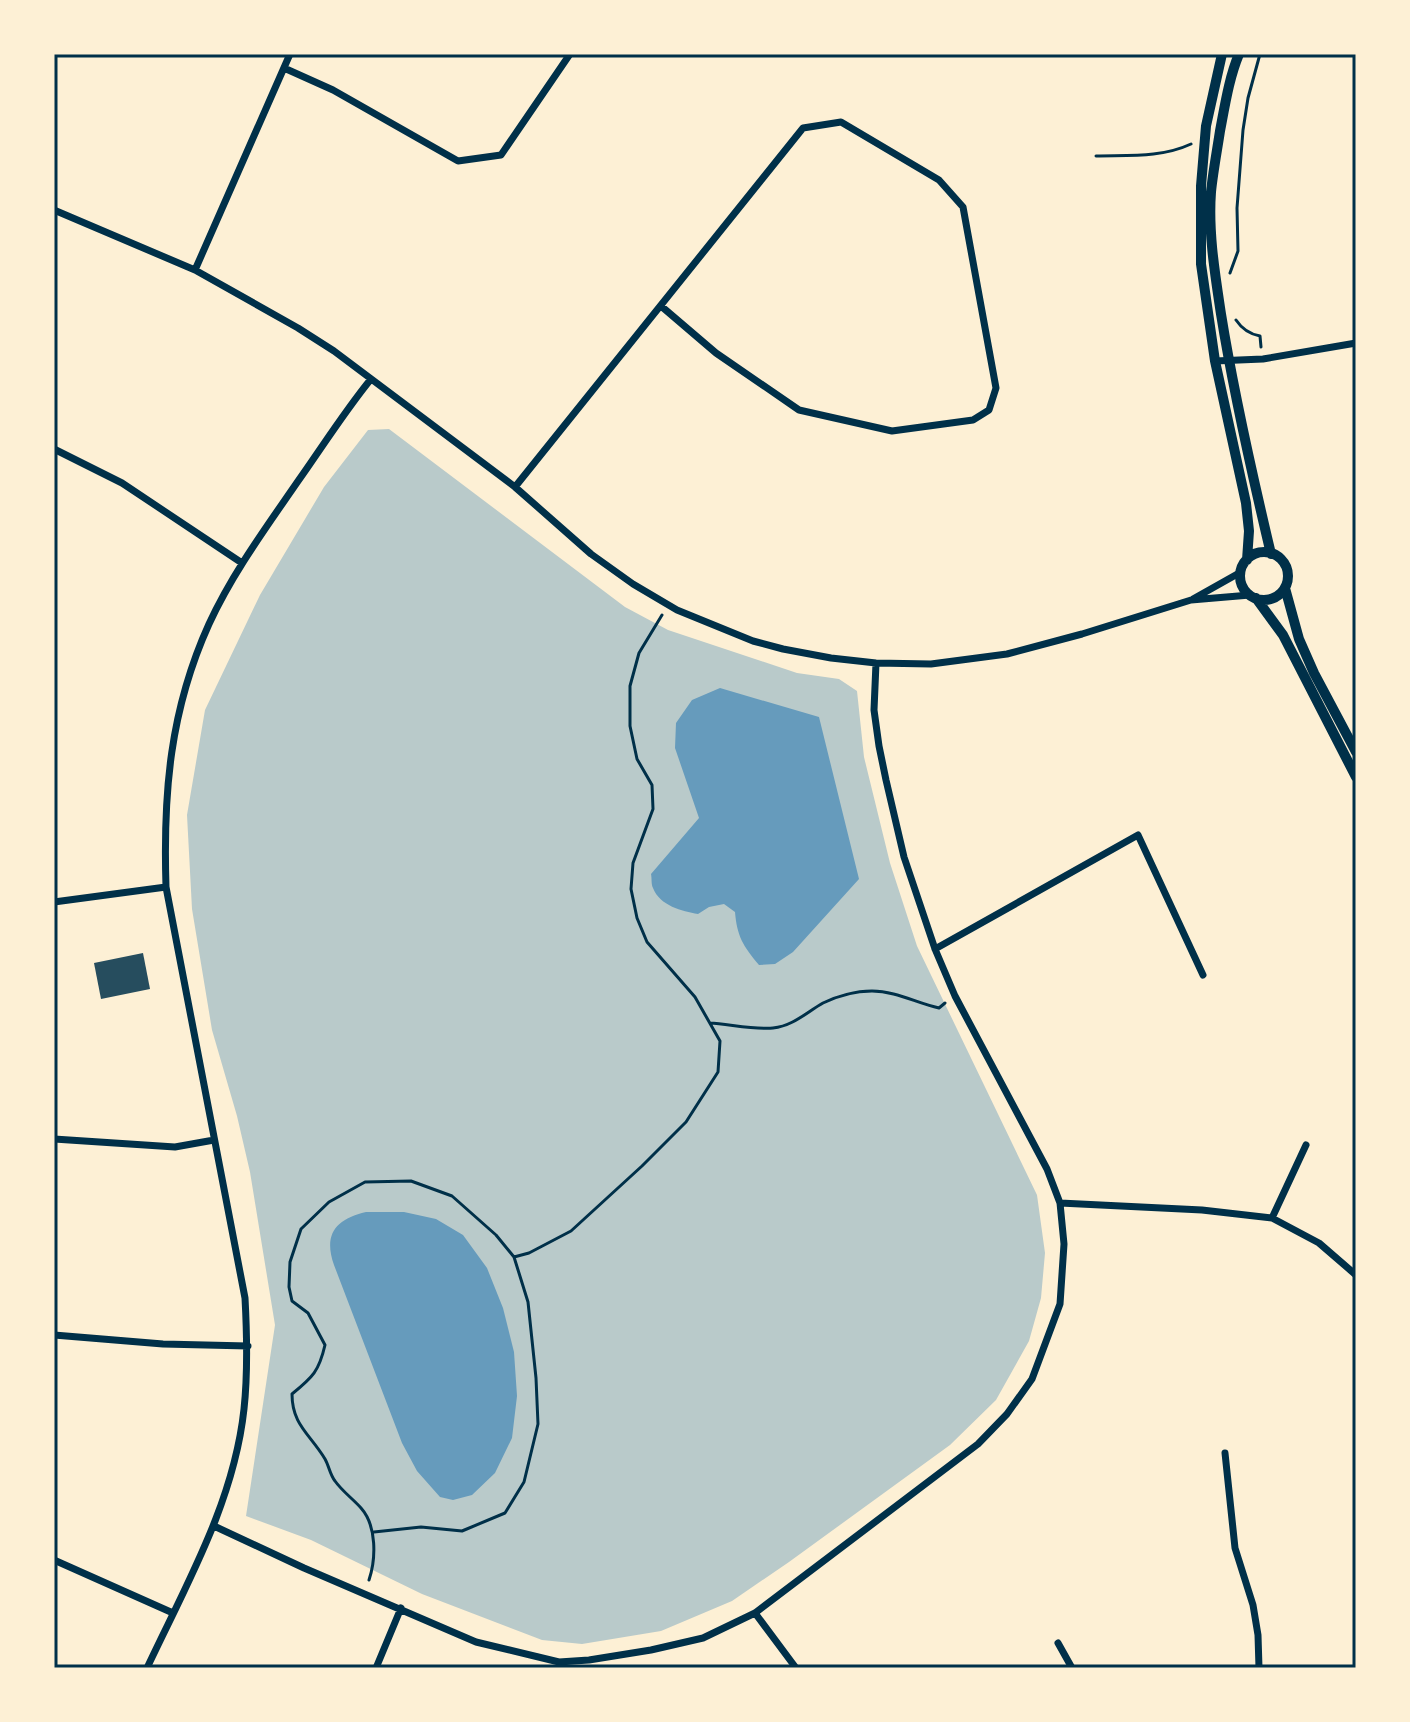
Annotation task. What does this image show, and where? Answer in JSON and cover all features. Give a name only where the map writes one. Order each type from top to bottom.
[{"type":"main road","points":[[1222,54],[1210,103],[1202,170],[1201,264],[1215,361],[1246,503],[1249,531],[1247,560],[1241,572],[1242,584],[1283,635],[1356,777]]},
{"type":"main road","points":[[1239,54],[1227,94],[1214,172],[1211,205],[1214,261],[1229,361],[1271,554]]},
{"type":"main road","points":[[1202,170],[1214,172]]},
{"type":"main road","points":[[1247,560],[1257,553],[1271,554],[1286,567],[1287,581],[1281,593],[1269,600],[1253,597]]},
{"type":"main road","points":[[1285,588],[1299,639],[1356,752]]},
{"type":"street","points":[[195,270],[290,54]]},
{"type":"street","points":[[284,68],[333,90],[458,161],[501,155],[570,54]]},
{"type":"street","points":[[515,487],[803,128],[841,122],[939,180],[963,207],[996,388],[989,410],[973,420],[892,431],[799,410],[716,353],[661,306]]},
{"type":"street","points":[[54,210],[195,270],[298,328],[334,351],[515,487],[591,554],[633,584],[677,610],[735,635],[818,656],[876,663],[931,664],[1007,654],[1082,634],[1191,600],[1241,572]]},
{"type":"street","points":[[1215,361],[1263,359],[1356,343]]},
{"type":"street","points":[[147,1668],[214,1526],[233,1465],[244,1413],[248,1346],[245,1298],[166,887],[164,835],[170,756],[180,706],[209,623],[242,563],[371,379]]},
{"type":"street","points":[[54,449],[122,483],[242,563]]},
{"type":"street","points":[[1191,600],[1253,597]]},
{"type":"street","points":[[214,1526],[476,1642],[558,1665],[703,1638],[755,1613],[978,1444],[1007,1414],[1032,1379],[1060,1304],[1064,1244],[1060,1203],[1047,1169],[955,996],[935,949],[904,857],[881,758],[874,710],[876,663]]},
{"type":"street","points":[[935,949],[1138,835],[1203,975]]},
{"type":"street","points":[[54,902],[166,887]]},
{"type":"street","points":[[54,1139],[175,1147],[214,1140]]},
{"type":"street","points":[[1272,1218],[1306,1145]]},
{"type":"street","points":[[1060,1203],[1202,1210],[1272,1218],[1319,1243],[1356,1275]]},
{"type":"street","points":[[54,1335],[163,1344],[248,1346]]},
{"type":"street","points":[[1225,1453],[1235,1548],[1253,1605],[1259,1668]]},
{"type":"street","points":[[54,1560],[173,1613]]},
{"type":"street","points":[[376,1668],[401,1608]]},
{"type":"street","points":[[755,1613],[796,1668]]},
{"type":"street","points":[[1058,1643],[1072,1668]]},
{"type":"path","points":[[1230,271],[1238,251],[1237,208],[1243,130],[1260,54]]},
{"type":"path","points":[[1096,156],[1152,155],[1191,144]]},
{"type":"path","points":[[1235,318],[1241,328],[1260,336],[1263,359]]},
{"type":"path","points":[[514,1257],[529,1253],[571,1231],[686,1122],[718,1072],[720,1041],[695,997],[647,942],[637,918],[631,889],[633,863],[653,809],[652,785],[637,759],[630,726],[630,686],[639,653],[662,615]]},
{"type":"path","points":[[710,1023],[774,1028],[798,1020],[824,1003],[850,993],[874,991],[899,995],[939,1008],[946,1001]]},
{"type":"path","points":[[369,1580],[374,1566],[372,1532],[363,1510],[332,1479],[327,1462],[292,1410],[292,1394],[320,1366],[325,1345],[308,1313],[292,1301],[290,1262],[301,1229],[329,1202],[365,1182],[411,1181],[452,1196],[496,1235],[514,1257],[528,1302],[538,1424],[524,1482],[505,1513],[462,1531],[421,1527],[372,1532]]},
{"type":"shaded area","points":[[389,429],[625,607],[668,630],[797,673],[839,679],[857,691],[864,757],[890,863],[917,946],[1037,1195],[1045,1253],[1041,1298],[1029,1341],[996,1400],[950,1445],[789,1562],[732,1601],[661,1631],[582,1644],[542,1640],[422,1594],[311,1540],[246,1516],[275,1325],[250,1172],[212,1030],[192,909],[187,815],[205,710],[260,595],[324,487],[368,430]]},
{"type":"water","points":[[720,688],[819,717],[859,879],[793,952],[775,964],[759,965],[742,940],[735,912],[724,904],[709,907],[698,914],[685,911],[661,899],[652,885],[651,874],[699,818],[675,748],[676,723],[692,700]]},
{"type":"water","points":[[366,1212],[404,1212],[436,1219],[463,1235],[487,1268],[503,1308],[514,1352],[517,1396],[512,1438],[495,1473],[472,1495],[453,1500],[440,1497],[417,1471],[402,1443],[334,1265],[331,1236],[347,1219]]},
{"type":"building","points":[[143,953],[150,989],[101,999],[94,963]]}]
